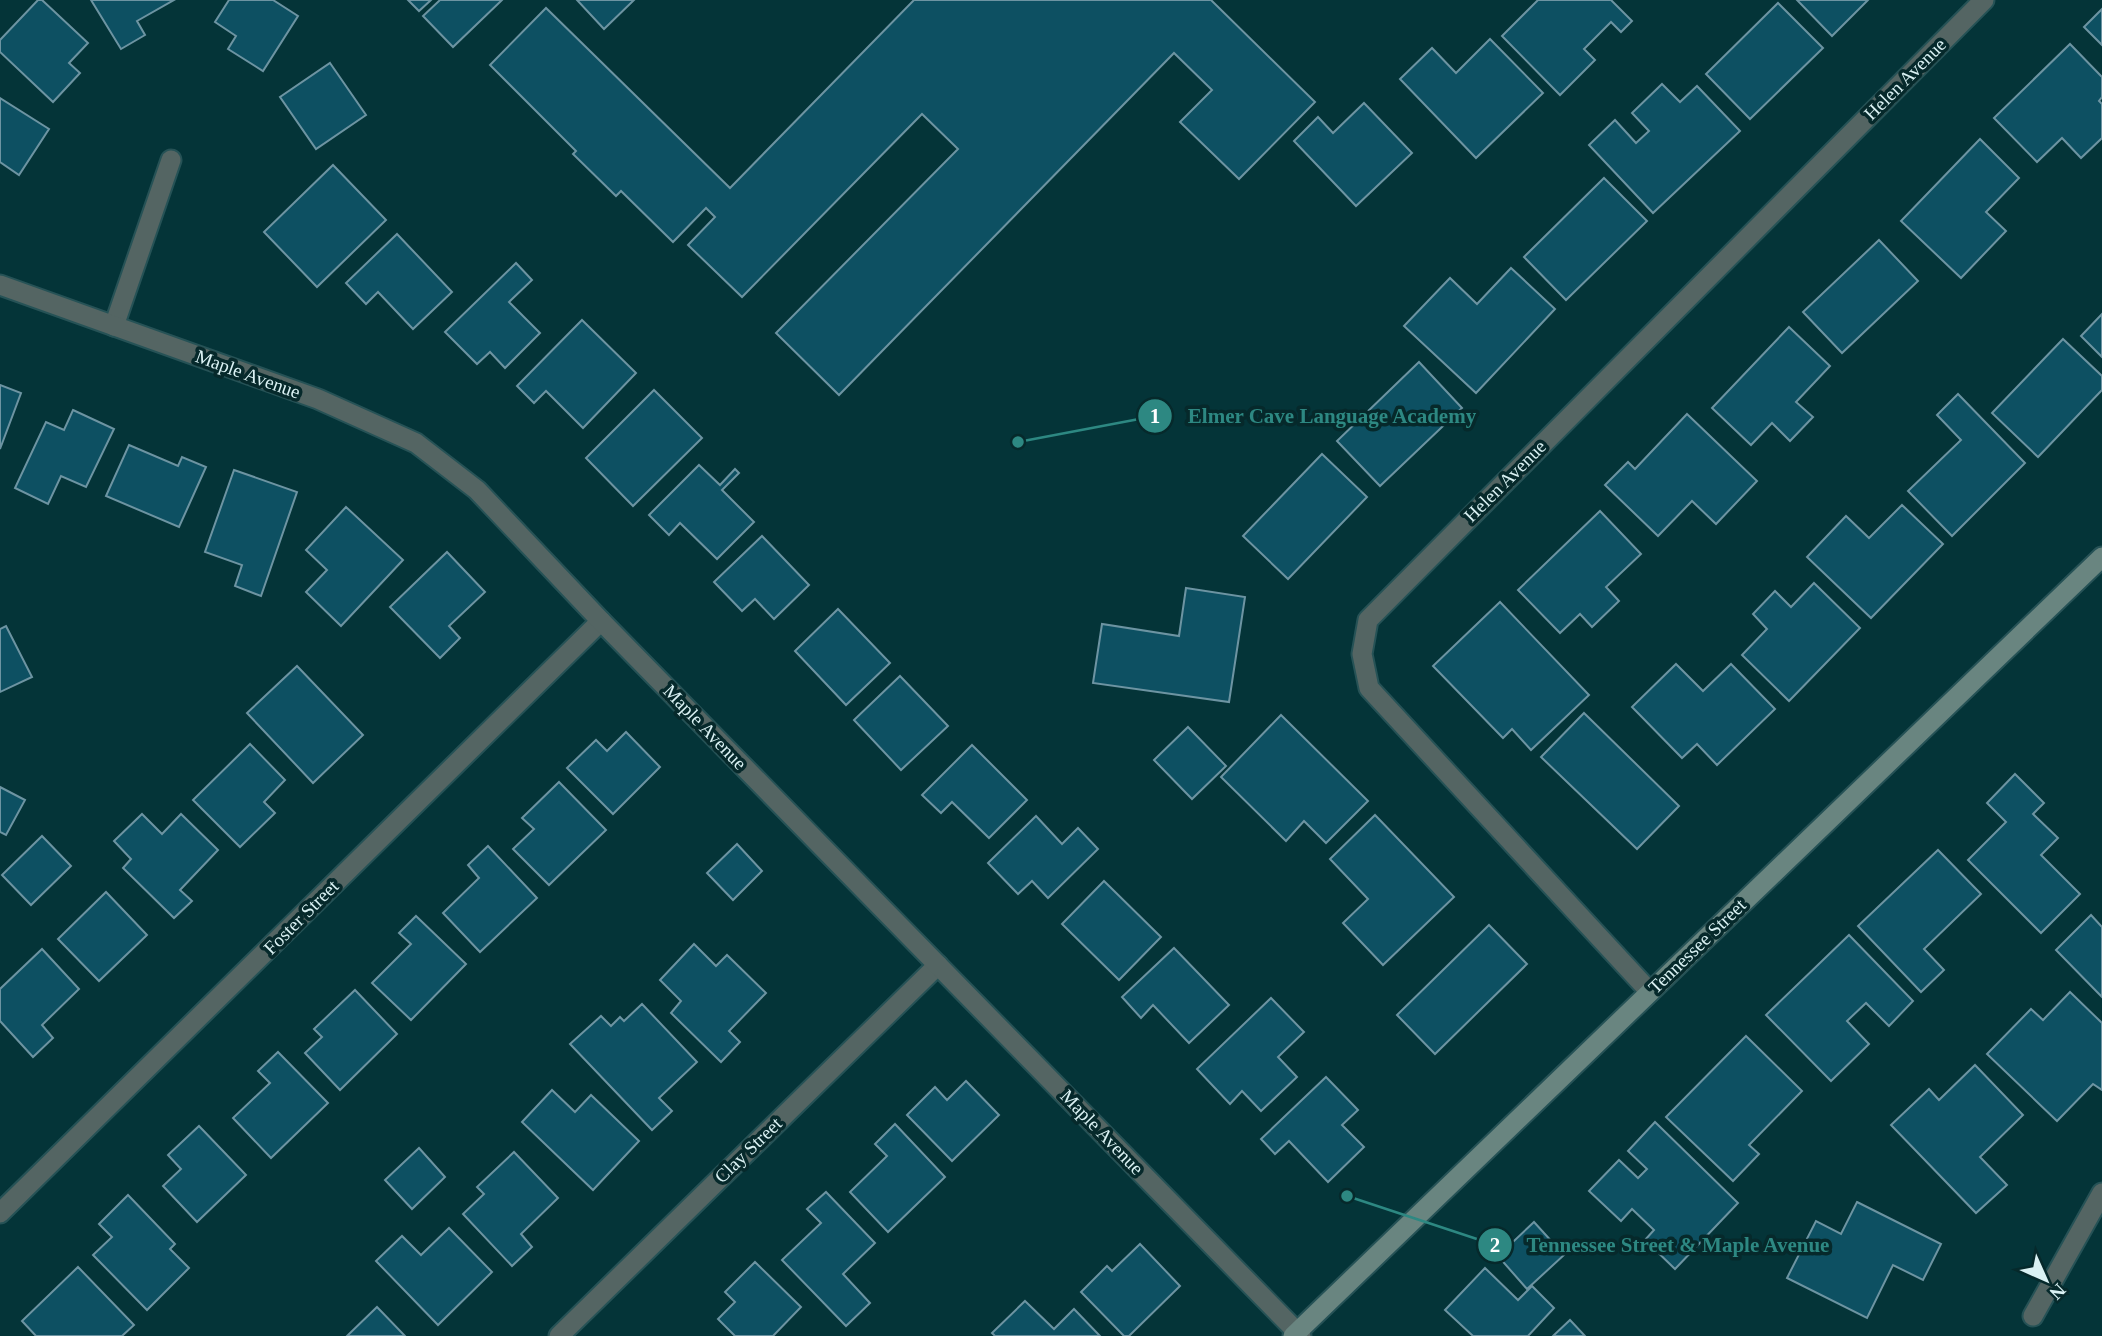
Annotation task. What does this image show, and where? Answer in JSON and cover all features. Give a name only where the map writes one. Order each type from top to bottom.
[{"type":"main road","name":"Tennessee Street","points":[[1297,1335],[2102,557]]},
{"type":"street","name":"Helen Avenue","points":[[1650,992],[1369,688],[1362,654],[1368,620],[1984,0]]},
{"type":"street","points":[[114,326],[171,160]]},
{"type":"street","name":"Maple Avenue","points":[[0,285],[318,399],[416,443],[477,490],[601,621],[1297,1335]]},
{"type":"street","name":"Foster Street","points":[[0,1213],[601,621]]},
{"type":"street","name":"Clay Street","points":[[559,1336],[938,965]]},
{"type":"street","points":[[2033,1316],[2102,1193]]},
{"type":"building","points":[[38,0],[42,0],[88,43],[69,63],[80,73],[53,102],[0,52],[0,40]]},
{"type":"building","points":[[91,0],[174,0],[137,21],[145,35],[121,49]]},
{"type":"building","points":[[229,0],[273,0],[298,16],[263,71],[228,49],[236,36],[215,22]]},
{"type":"building","points":[[408,0],[431,0],[419,11]]},
{"type":"building","points":[[440,0],[502,0],[453,47],[423,16]]},
{"type":"building","points":[[577,0],[634,0],[604,29]]},
{"type":"building","points":[[914,0],[1211,0],[1315,102],[1239,179],[1180,122],[1212,90],[1174,53],[839,395],[776,333],[958,149],[922,114],[742,297],[688,245],[715,217],[706,208],[673,242],[621,191],[616,196],[573,154],[576,151],[490,65],[546,8],[730,188]]},
{"type":"building","points":[[1538,0],[1611,0],[1632,21],[1621,32],[1611,22],[1584,49],[1595,60],[1560,95],[1502,36]]},
{"type":"building","points":[[1797,0],[1868,0],[1832,36]]},
{"type":"building","points":[[1778,3],[1823,48],[1750,119],[1706,74]]},
{"type":"building","points":[[2102,9],[2102,45],[2084,27]]},
{"type":"building","points":[[1490,39],[1543,93],[1476,158],[1400,79],[1432,48],[1456,73]]},
{"type":"building","points":[[2070,44],[2102,77],[2102,97],[2099,101],[2102,104],[2102,138],[2081,158],[2062,138],[2037,162],[1994,118]]},
{"type":"building","points":[[330,63],[366,115],[316,149],[280,97]]},
{"type":"building","points":[[1662,84],[1680,102],[1697,86],[1740,131],[1653,213],[1589,145],[1615,120],[1636,143],[1649,131],[1632,113]]},
{"type":"building","points":[[0,98],[49,129],[19,175],[0,162]]},
{"type":"building","points":[[1364,103],[1412,153],[1356,206],[1294,141],[1318,117],[1333,133]]},
{"type":"building","points":[[1980,139],[2019,178],[1986,212],[2006,231],[1961,278],[1901,221]]},
{"type":"building","points":[[333,165],[386,220],[317,287],[264,232]]},
{"type":"building","points":[[1604,178],[1647,221],[1566,300],[1524,257]]},
{"type":"building","points":[[397,234],[452,292],[413,329],[378,292],[366,304],[346,283]]},
{"type":"building","points":[[1879,240],[1918,281],[1842,353],[1803,312]]},
{"type":"building","points":[[516,263],[532,280],[509,302],[540,333],[505,368],[490,352],[477,364],[445,332]]},
{"type":"building","points":[[1511,268],[1555,309],[1476,393],[1404,326],[1450,278],[1477,304]]},
{"type":"building","points":[[2102,314],[2102,357],[2081,336]]},
{"type":"building","points":[[582,320],[636,373],[583,428],[546,391],[534,403],[517,386]]},
{"type":"building","points":[[1789,327],[1830,366],[1796,402],[1813,417],[1790,441],[1772,423],[1751,445],[1712,408]]},
{"type":"building","points":[[2063,339],[2102,376],[2102,390],[2038,457],[1992,413]]},
{"type":"building","points":[[1419,362],[1462,408],[1380,486],[1337,441]]},
{"type":"building","points":[[0,385],[21,393],[0,449]]},
{"type":"building","points":[[654,390],[702,438],[633,506],[586,458]]},
{"type":"building","points":[[1958,394],[2025,463],[1952,536],[1908,491],[1961,440],[1937,415]]},
{"type":"building","points":[[73,410],[114,429],[86,487],[61,476],[48,504],[15,488],[46,422],[64,430]]},
{"type":"building","points":[[1687,414],[1757,481],[1716,524],[1692,501],[1658,536],[1605,485],[1628,462],[1635,469]]},
{"type":"building","points":[[129,445],[178,466],[182,457],[206,467],[179,527],[106,496]]},
{"type":"building","points":[[1322,454],[1367,497],[1288,579],[1243,536]]},
{"type":"building","points":[[699,465],[720,485],[735,469],[739,473],[722,490],[754,522],[717,559],[680,523],[669,535],[649,515]]},
{"type":"building","points":[[234,470],[297,492],[261,596],[235,586],[242,565],[205,552]]},
{"type":"building","points":[[1902,505],[1943,544],[1871,618],[1807,557],[1846,516],[1869,538]]},
{"type":"building","points":[[346,507],[403,560],[341,626],[306,592],[327,570],[306,550]]},
{"type":"building","points":[[1600,511],[1641,554],[1606,587],[1619,601],[1592,627],[1580,614],[1560,633],[1518,590]]},
{"type":"building","points":[[762,536],[809,585],[774,619],[755,599],[742,611],[714,582]]},
{"type":"building","points":[[447,552],[485,592],[449,626],[460,638],[440,658],[390,607]]},
{"type":"building","points":[[1814,583],[1860,628],[1789,701],[1742,655],[1767,629],[1753,614],[1775,591],[1791,607]]},
{"type":"building","points":[[1186,588],[1245,597],[1229,702],[1093,683],[1102,624],[1179,636]]},
{"type":"building","points":[[1500,602],[1589,695],[1531,750],[1512,729],[1503,738],[1433,666]]},
{"type":"building","points":[[838,609],[890,663],[846,705],[795,651]]},
{"type":"building","points":[[6,626],[32,677],[0,692],[0,629]]},
{"type":"building","points":[[1676,664],[1703,691],[1731,664],[1775,709],[1717,765],[1697,744],[1682,758],[1632,707]]},
{"type":"building","points":[[297,666],[363,735],[313,783],[247,713]]},
{"type":"building","points":[[900,676],[948,726],[901,770],[854,720]]},
{"type":"building","points":[[1584,713],[1679,806],[1637,849],[1541,757]]},
{"type":"building","points":[[1281,715],[1368,801],[1326,843],[1304,821],[1286,841],[1221,777]]},
{"type":"building","points":[[1188,727],[1226,766],[1192,799],[1154,760]]},
{"type":"building","points":[[626,732],[660,767],[613,814],[567,768],[596,740],[607,751]]},
{"type":"building","points":[[250,744],[285,780],[264,802],[275,813],[240,847],[193,800]]},
{"type":"building","points":[[972,745],[1027,800],[989,838],[952,802],[941,813],[922,795]]},
{"type":"building","points":[[2015,774],[2044,803],[2033,814],[2058,838],[2041,855],[2080,894],[2041,933],[1968,860],[2006,822],[1987,803]]},
{"type":"building","points":[[559,782],[606,830],[549,885],[513,849],[534,829],[522,818]]},
{"type":"building","points":[[0,787],[25,800],[6,835],[0,832]]},
{"type":"building","points":[[142,814],[162,834],[181,814],[218,850],[180,890],[192,901],[174,918],[123,868],[131,859],[114,841]]},
{"type":"building","points":[[1375,815],[1454,897],[1383,965],[1343,923],[1368,899],[1330,859]]},
{"type":"building","points":[[1036,816],[1062,844],[1078,828],[1098,849],[1048,898],[1032,881],[1018,894],[988,863]]},
{"type":"building","points":[[42,836],[71,866],[31,905],[2,875]]},
{"type":"building","points":[[737,844],[762,871],[733,900],[707,873]]},
{"type":"building","points":[[488,846],[537,898],[480,952],[443,913],[479,878],[468,865]]},
{"type":"building","points":[[1938,850],[1981,894],[1924,949],[1944,970],[1921,992],[1858,926]]},
{"type":"building","points":[[1104,881],[1161,937],[1119,980],[1062,924]]},
{"type":"building","points":[[106,892],[147,935],[99,981],[58,939]]},
{"type":"building","points":[[2091,915],[2102,927],[2102,997],[2056,950]]},
{"type":"building","points":[[416,916],[466,964],[411,1020],[372,983],[411,944],[399,933]]},
{"type":"building","points":[[1489,925],[1527,964],[1435,1054],[1397,1015]]},
{"type":"building","points":[[1849,935],[1913,1001],[1889,1026],[1866,1003],[1847,1021],[1869,1044],[1831,1081],[1766,1015]]},
{"type":"building","points":[[694,944],[716,966],[727,955],[766,993],[729,1031],[740,1042],[721,1062],[671,1013],[681,1001],[660,980]]},
{"type":"building","points":[[1174,948],[1229,1005],[1189,1043],[1153,1005],[1141,1018],[1122,997]]},
{"type":"building","points":[[42,949],[79,989],[42,1025],[53,1038],[33,1057],[0,1021],[0,989]]},
{"type":"building","points":[[355,990],[397,1034],[340,1090],[305,1053],[322,1037],[314,1029]]},
{"type":"building","points":[[2070,992],[2102,1023],[2102,1090],[2093,1084],[2057,1121],[1987,1054],[2031,1009],[2043,1020]]},
{"type":"building","points":[[1271,998],[1304,1032],[1278,1057],[1297,1077],[1261,1111],[1242,1091],[1230,1104],[1197,1069]]},
{"type":"building","points":[[642,1004],[697,1062],[659,1098],[672,1111],[652,1130],[570,1044],[601,1016],[611,1026],[620,1017],[624,1021]]},
{"type":"building","points":[[1746,1036],[1802,1091],[1749,1145],[1759,1154],[1733,1181],[1666,1117]]},
{"type":"building","points":[[278,1052],[328,1103],[271,1158],[233,1118],[270,1083],[258,1071]]},
{"type":"building","points":[[1975,1065],[2023,1115],[1980,1157],[2007,1185],[1976,1213],[1891,1125],[1929,1089],[1939,1100]]},
{"type":"building","points":[[1326,1077],[1358,1110],[1342,1125],[1364,1147],[1328,1182],[1289,1141],[1275,1154],[1261,1139]]},
{"type":"building","points":[[966,1081],[999,1115],[952,1161],[907,1115],[935,1087],[947,1100]]},
{"type":"building","points":[[552,1090],[575,1112],[591,1095],[639,1141],[593,1190],[522,1122]]},
{"type":"building","points":[[1655,1122],[1738,1203],[1675,1269],[1645,1240],[1654,1230],[1632,1209],[1621,1221],[1589,1191],[1619,1160],[1638,1178],[1647,1169],[1628,1151]]},
{"type":"building","points":[[895,1124],[945,1177],[888,1232],[850,1192],[887,1156],[875,1144]]},
{"type":"building","points":[[199,1126],[246,1175],[197,1222],[163,1186],[181,1169],[168,1155]]},
{"type":"building","points":[[419,1148],[445,1177],[412,1209],[385,1180]]},
{"type":"building","points":[[514,1152],[558,1198],[521,1234],[532,1247],[512,1266],[463,1214],[484,1194],[477,1187]]},
{"type":"building","points":[[826,1192],[875,1243],[843,1274],[870,1303],[846,1326],[782,1260],[821,1223],[807,1209]]},
{"type":"building","points":[[128,1195],[175,1244],[170,1249],[189,1268],[147,1310],[93,1255],[112,1237],[99,1224]]},
{"type":"building","points":[[1857,1202],[1941,1244],[1923,1280],[1893,1265],[1867,1318],[1787,1278],[1816,1221],[1841,1234]]},
{"type":"building","points":[[1534,1222],[1564,1255],[1527,1289],[1498,1256]]},
{"type":"building","points":[[449,1228],[492,1272],[438,1325],[376,1261],[402,1236],[421,1255]]},
{"type":"building","points":[[1140,1244],[1180,1286],[1129,1336],[1124,1336],[1081,1292],[1107,1266],[1112,1271]]},
{"type":"building","points":[[755,1262],[801,1307],[773,1336],[735,1336],[718,1319],[735,1302],[725,1292]]},
{"type":"building","points":[[78,1267],[134,1325],[122,1336],[36,1336],[22,1321]]},
{"type":"building","points":[[1485,1268],[1518,1300],[1532,1286],[1554,1308],[1528,1336],[1473,1336],[1445,1310]]},
{"type":"building","points":[[1025,1301],[1054,1329],[1074,1309],[1100,1336],[995,1336],[992,1333]]},
{"type":"building","points":[[377,1307],[405,1336],[347,1336]]},
{"type":"building","points":[[1570,1320],[1585,1336],[1553,1336]]},
{"type":"place","name":"Elmer Cave Language Academy","points":[[1018,442]]},
{"type":"place","name":"Tennessee Street & Maple Avenue","points":[[1347,1196]]}]
